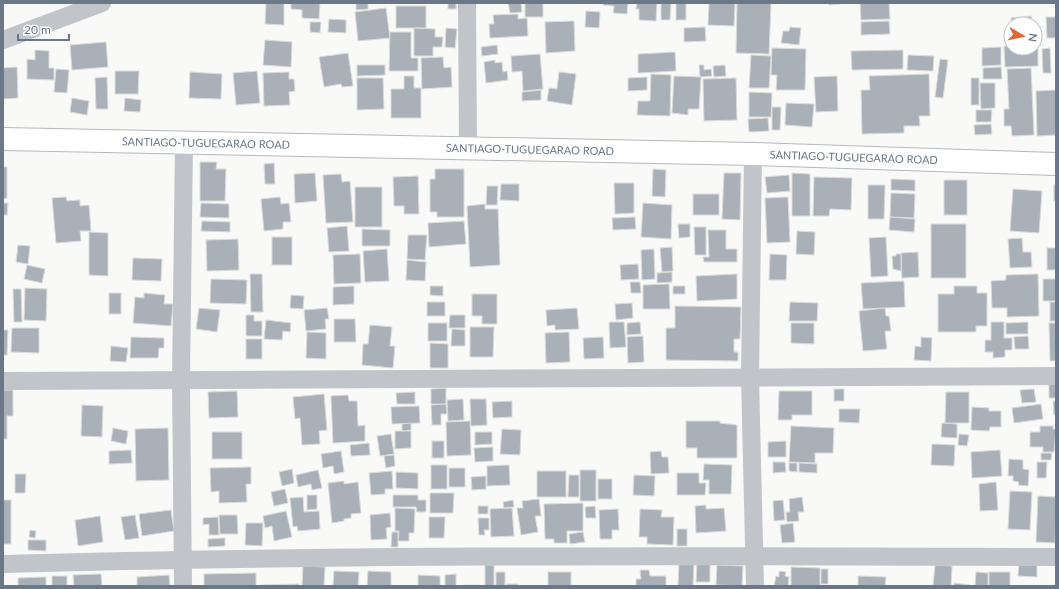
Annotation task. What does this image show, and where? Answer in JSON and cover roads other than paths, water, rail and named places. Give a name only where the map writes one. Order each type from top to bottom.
[{"type":"highway","name":"SANTIAGO-TUGUEGARAO ROAD","points":[[3,139],[753,154],[1056,164]]},
{"type":"street","points":[[3,40],[102,3]]},
{"type":"street","points":[[468,3],[468,149]]},
{"type":"street","points":[[183,586],[181,381],[184,143]]},
{"type":"street","points":[[753,154],[750,378],[755,586]]},
{"type":"street","points":[[3,381],[1056,376]]},
{"type":"street","points":[[3,564],[183,559],[755,556],[1056,557]]}]
